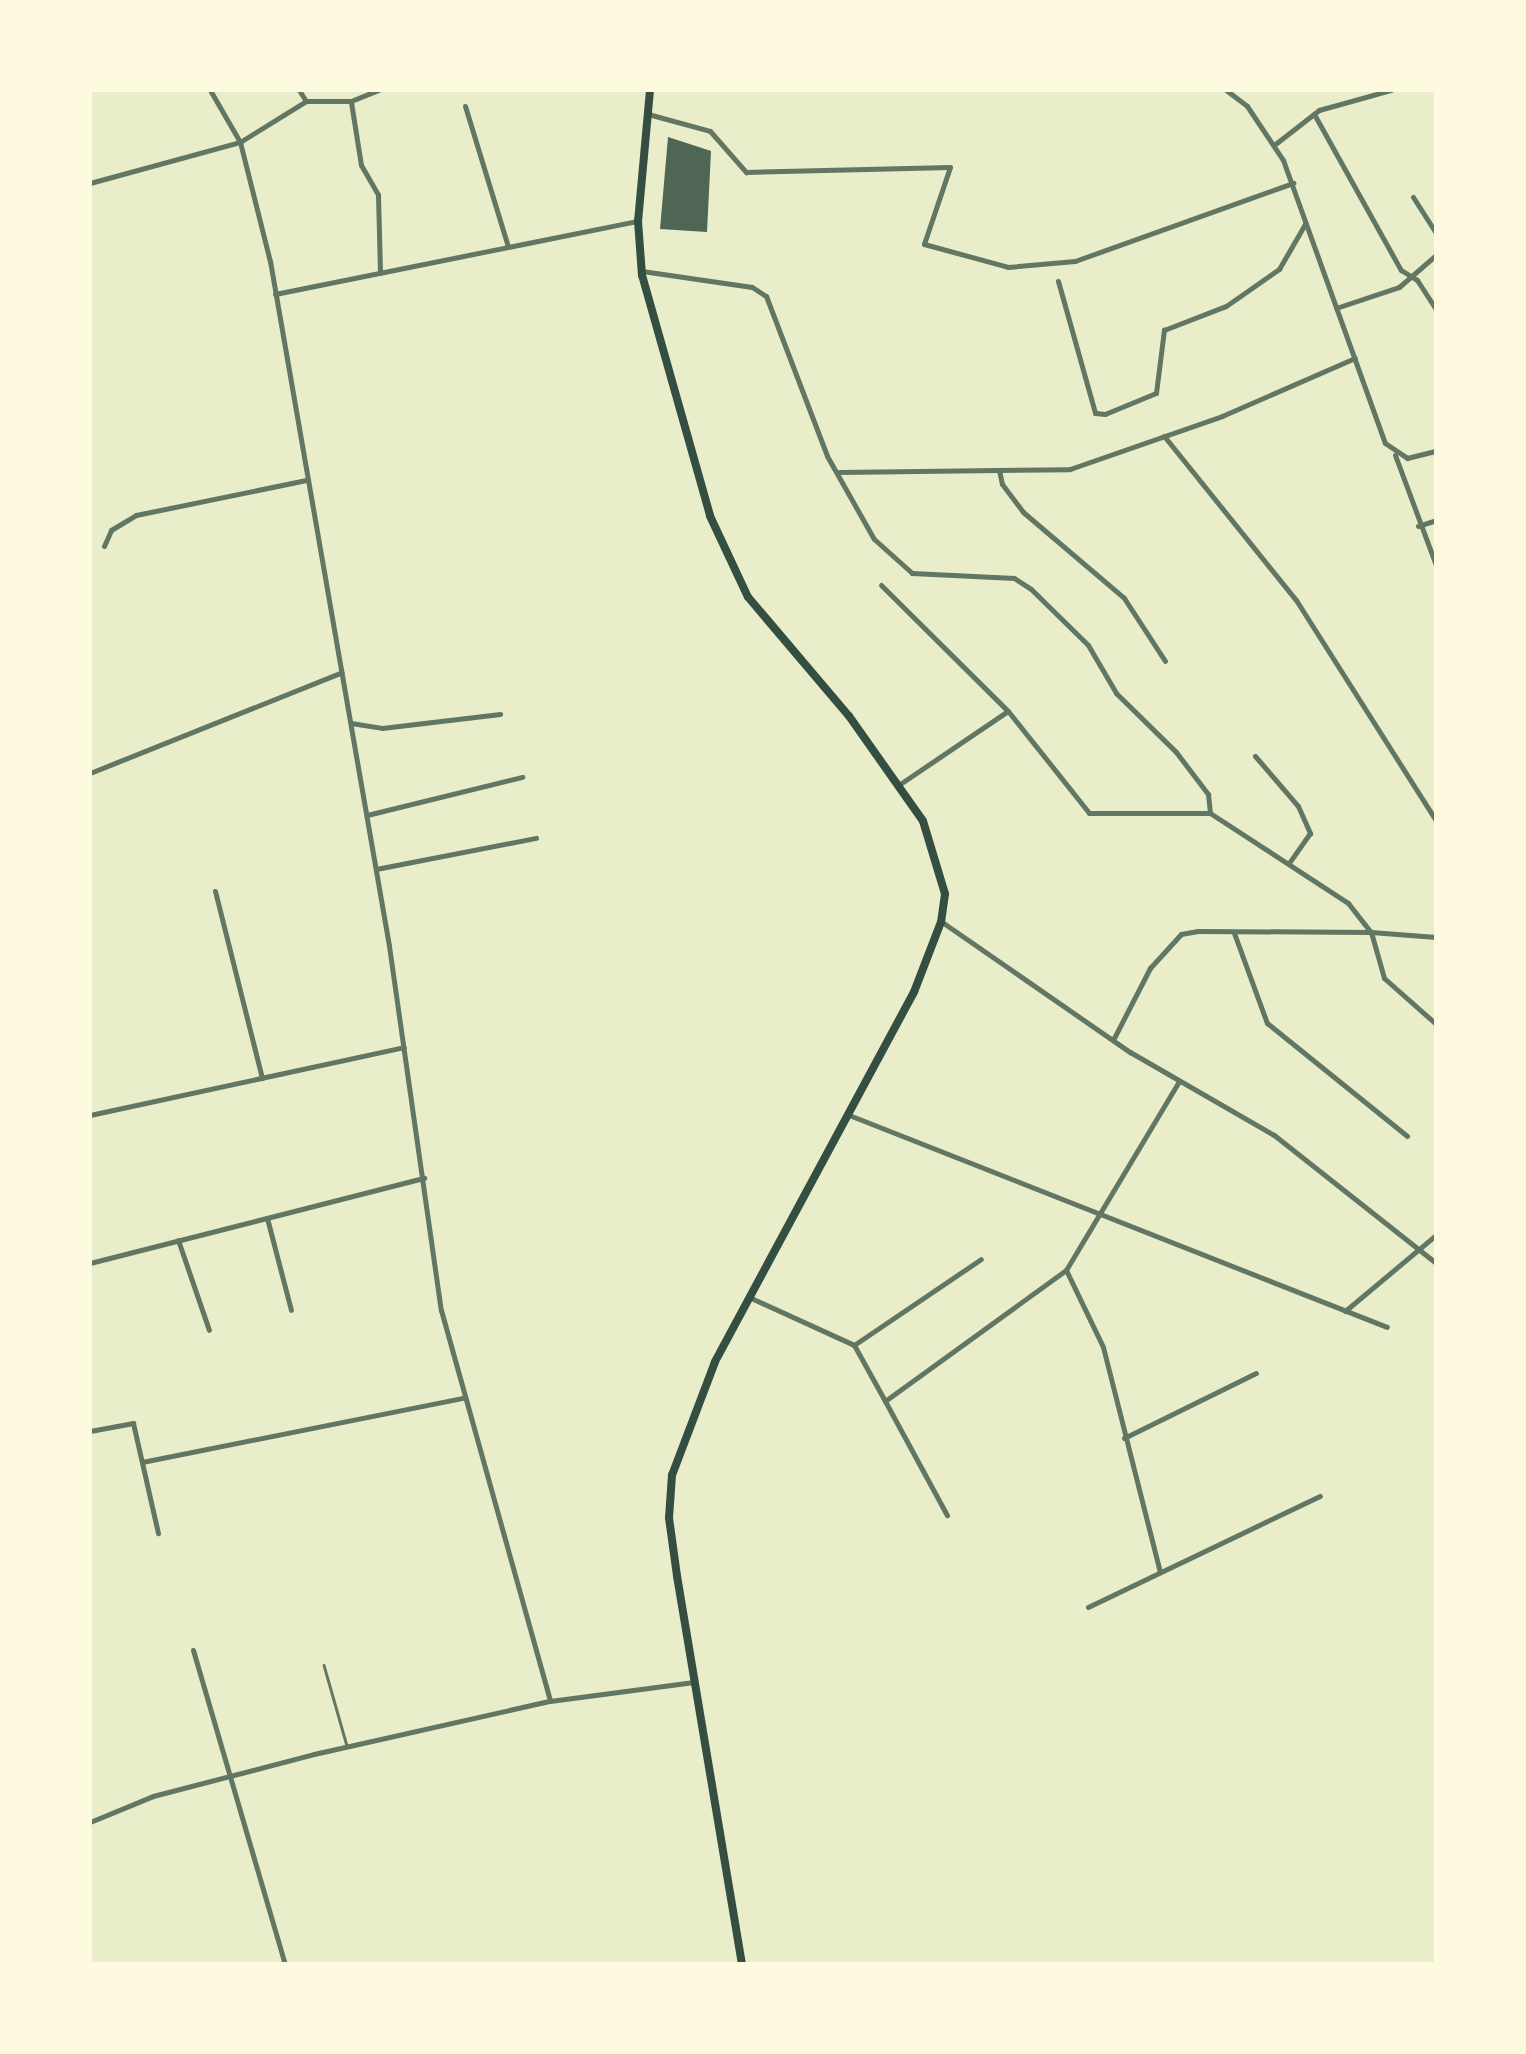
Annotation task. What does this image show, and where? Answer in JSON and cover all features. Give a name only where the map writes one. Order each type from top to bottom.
[{"type":"main road","points":[[650,90],[638,221],[642,271],[668,382],[728,560],[777,636],[900,784],[942,870],[941,922],[914,992],[690,1412],[672,1475],[668,1518],[742,1964]]},
{"type":"street","points":[[210,90],[240,142],[274,294],[376,868],[442,1310],[462,1398],[550,1701]]},
{"type":"street","points":[[299,90],[306,101]]},
{"type":"street","points":[[90,183],[240,142],[306,101],[351,101],[378,90]]},
{"type":"street","points":[[1226,90],[1248,106],[1293,183],[1336,308],[1436,565]]},
{"type":"street","points":[[1274,146],[1314,114],[1391,90]]},
{"type":"street","points":[[351,101],[361,165],[378,195],[380,273]]},
{"type":"street","points":[[466,106],[508,247]]},
{"type":"street","points":[[648,114],[710,131],[746,172],[950,167],[924,244],[1008,267],[1075,261],[1293,183]]},
{"type":"street","points":[[1314,114],[1410,276],[1436,308]]},
{"type":"street","points":[[1413,197],[1436,233]]},
{"type":"street","points":[[274,294],[638,221]]},
{"type":"street","points":[[1058,281],[1095,413],[1105,414],[1156,393],[1164,330],[1226,306],[1279,269],[1305,224]]},
{"type":"street","points":[[1336,308],[1399,288],[1436,255]]},
{"type":"street","points":[[642,271],[752,287],[766,296],[839,472],[874,539],[912,572],[1014,578],[1030,588],[1088,645],[1116,693],[1176,752],[1208,794],[1210,814]]},
{"type":"street","points":[[839,472],[1070,468],[1164,436],[1355,358]]},
{"type":"street","points":[[1164,436],[1296,600],[1436,822]]},
{"type":"street","points":[[1394,455],[1436,451]]},
{"type":"street","points":[[999,470],[1002,484],[1024,512],[1124,598],[1165,661]]},
{"type":"street","points":[[104,546],[111,530],[136,515],[309,479]]},
{"type":"street","points":[[1418,526],[1436,520]]},
{"type":"street","points":[[881,584],[1008,711],[1089,813],[1210,814],[1290,862],[1348,903],[1371,932],[1384,978],[1436,1024]]},
{"type":"street","points":[[90,774],[342,672]]},
{"type":"street","points":[[900,784],[1008,711]]},
{"type":"street","points":[[351,723],[382,728],[500,714]]},
{"type":"street","points":[[1255,756],[1298,806],[1310,832],[1310,842],[1290,862]]},
{"type":"street","points":[[366,816],[522,777]]},
{"type":"street","points":[[376,868],[536,838]]},
{"type":"street","points":[[214,891],[262,1078]]},
{"type":"street","points":[[941,922],[1114,1038],[1274,1135],[1436,1263]]},
{"type":"street","points":[[1234,932],[1268,1023],[1407,1136]]},
{"type":"street","points":[[1114,1038],[1150,968],[1181,934],[1371,932],[1436,937]]},
{"type":"street","points":[[90,1115],[404,1047]]},
{"type":"street","points":[[886,1401],[1066,1270],[1180,1080]]},
{"type":"street","points":[[849,1114],[1386,1327]]},
{"type":"street","points":[[90,1263],[424,1178]]},
{"type":"street","points":[[266,1218],[291,1310]]},
{"type":"street","points":[[1346,1311],[1436,1234]]},
{"type":"street","points":[[178,1240],[209,1330]]},
{"type":"street","points":[[854,1345],[982,1259]]},
{"type":"street","points":[[1066,1270],[1103,1347],[1160,1572]]},
{"type":"street","points":[[750,1297],[854,1345],[947,1515]]},
{"type":"street","points":[[1124,1438],[1256,1373]]},
{"type":"street","points":[[142,1462],[462,1398]]},
{"type":"street","points":[[90,1431],[131,1421],[158,1534]]},
{"type":"street","points":[[1088,1606],[1320,1496]]},
{"type":"street","points":[[193,1650],[285,1964]]},
{"type":"street","points":[[90,1822],[228,1774],[550,1701],[695,1682]]},
{"type":"lane","points":[[324,1666],[348,1748]]},
{"type":"building","points":[[668,137],[711,151],[707,232],[660,229]]}]
